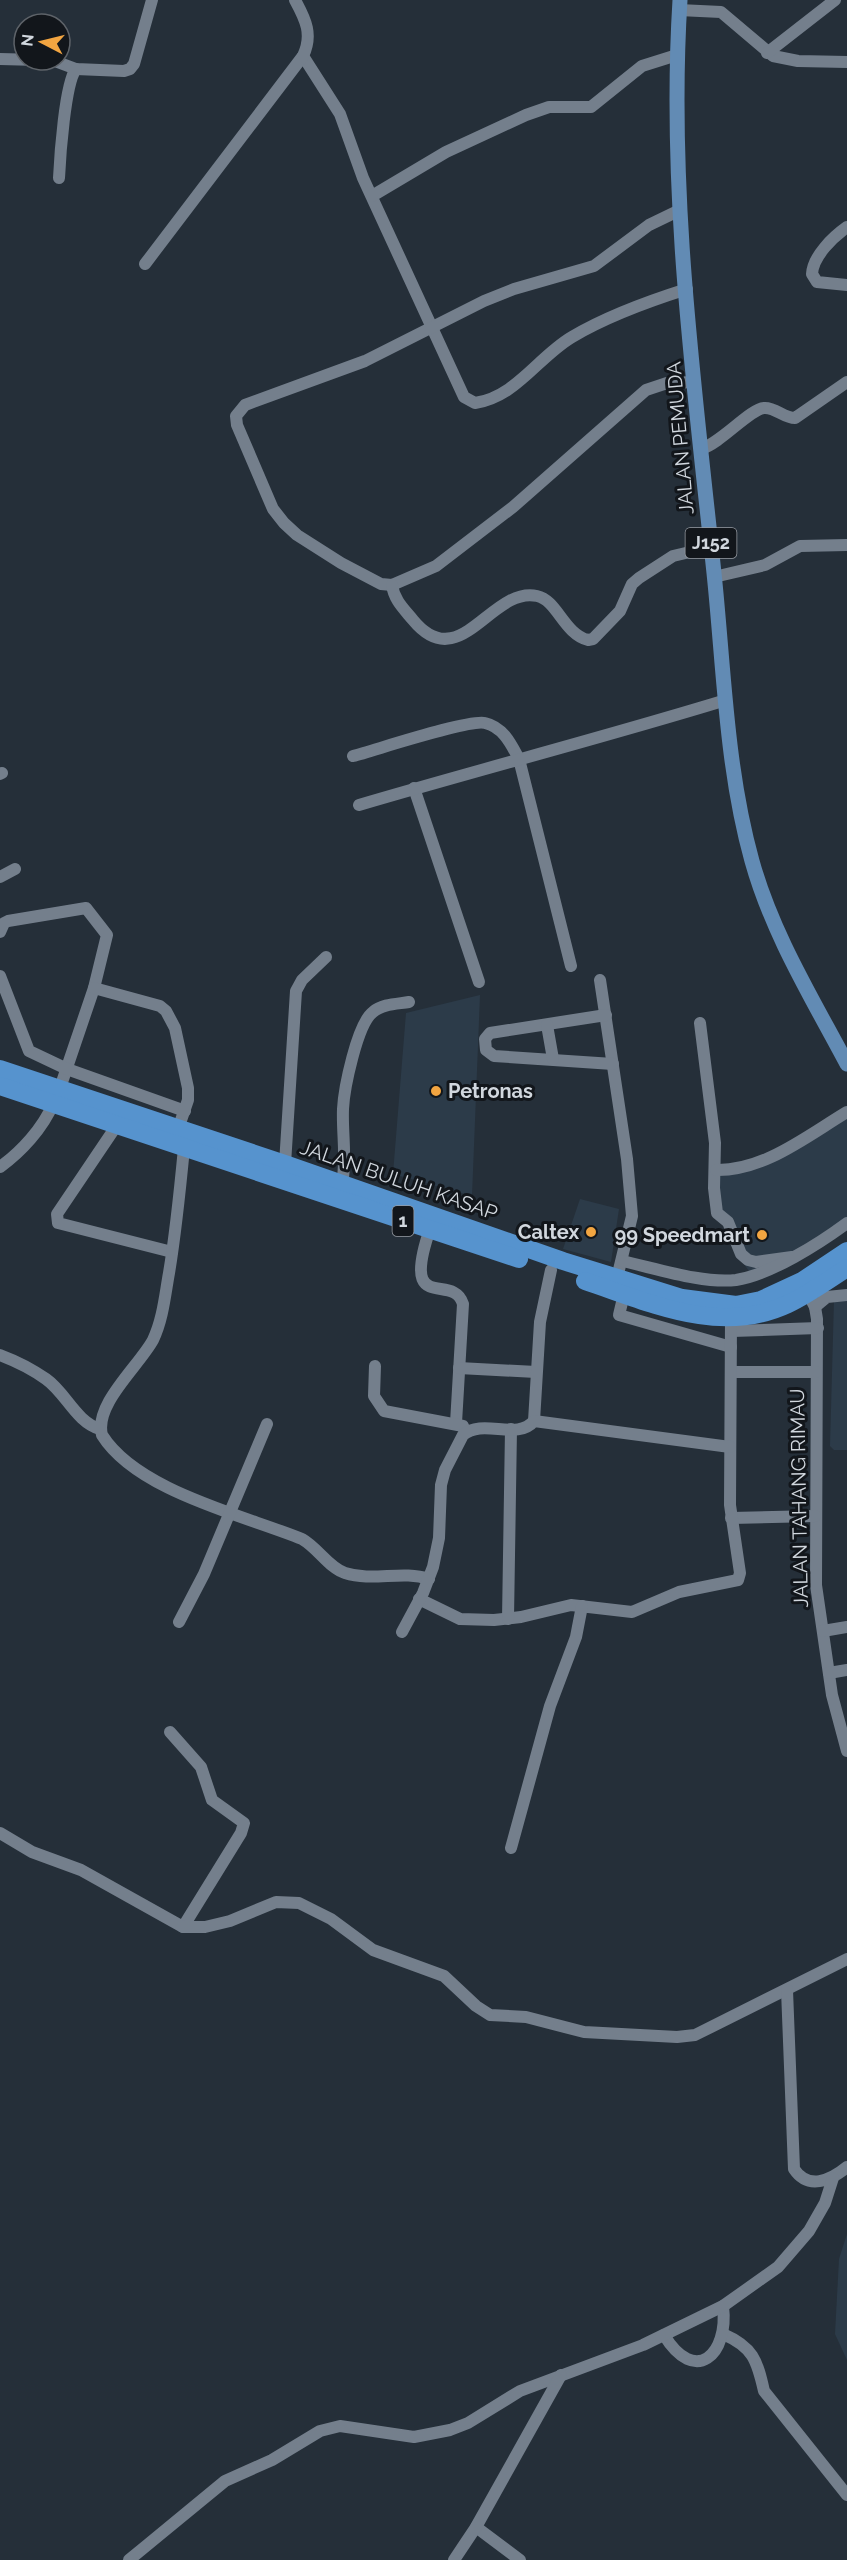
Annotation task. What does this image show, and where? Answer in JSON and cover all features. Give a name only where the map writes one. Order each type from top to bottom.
[{"type":"highway","name":"JALAN BULUH KASAP","points":[[0,1069],[51,1094],[178,1128],[682,1299],[736,1305],[809,1294],[847,1251]]},
{"type":"highway","name":"JALAN BULUH KASAP","points":[[0,1086],[51,1094]]},
{"type":"highway","name":"JALAN BULUH KASAP","points":[[82,1104],[117,1125],[552,1270],[621,1278],[696,1316],[731,1325],[809,1294],[847,1268]]},
{"type":"main road","name":"JALAN PEMUDA","points":[[679,5],[676,136],[680,210],[701,449],[736,782],[753,863],[790,955],[847,1064]]},
{"type":"street","points":[[72,68],[130,69],[134,64],[152,0]]},
{"type":"street","points":[[145,264],[303,56],[309,44],[309,31],[295,0]]},
{"type":"street","points":[[767,53],[835,0]]},
{"type":"street","points":[[679,5],[721,12],[767,53],[798,60],[847,62]]},
{"type":"street","points":[[303,56],[340,114],[372,196],[464,397],[475,403],[494,397],[514,386],[546,354],[573,336],[655,300],[687,289]]},
{"type":"street","points":[[372,196],[446,152],[526,114],[549,107],[591,107],[642,66],[677,56]]},
{"type":"street","points":[[59,178],[69,91],[72,74],[76,69]]},
{"type":"street","points":[[680,210],[649,225],[594,266],[514,289],[365,361],[245,405],[236,416],[242,439],[269,500],[284,522],[297,535],[341,563],[381,584],[392,585],[436,566],[513,507],[646,390],[667,383],[695,382]]},
{"type":"street","points":[[847,227],[824,248],[814,264],[812,274],[817,282],[847,285]]},
{"type":"street","points":[[701,449],[719,441],[757,410],[771,409],[788,418],[795,418],[847,382]]},
{"type":"street","points":[[714,577],[758,568],[800,546],[847,545]]},
{"type":"street","points":[[392,585],[397,600],[420,629],[429,635],[459,637],[469,632],[488,613],[530,596],[544,599],[574,634],[588,640],[593,639],[620,611],[632,584],[639,578],[673,556],[711,547]]},
{"type":"street","points":[[359,805],[609,736],[726,700]]},
{"type":"street","points":[[353,756],[478,722],[498,729],[509,739],[519,759],[571,966]]},
{"type":"street","points":[[414,788],[479,982]]},
{"type":"street","points":[[0,877],[15,869]]},
{"type":"street","points":[[0,932],[4,923],[8,921],[89,909],[107,935],[94,988],[68,1069],[51,1094],[34,1134],[13,1157],[0,1167]]},
{"type":"street","points":[[285,1164],[296,991],[302,980],[326,957]]},
{"type":"street","points":[[0,976],[29,1051],[68,1069],[185,1111]]},
{"type":"street","points":[[600,980],[632,1216],[621,1278],[619,1315],[731,1347]]},
{"type":"street","points":[[94,988],[160,1006],[166,1011],[175,1028],[188,1088],[185,1111],[178,1128]]},
{"type":"street","points":[[342,1184],[346,1153],[344,1107],[350,1074],[365,1022],[371,1013],[381,1007],[408,1002]]},
{"type":"street","points":[[606,1015],[490,1033],[485,1039],[486,1050],[495,1056],[613,1064]]},
{"type":"street","points":[[700,1023],[716,1170],[714,1188],[717,1213],[731,1227],[744,1258],[756,1262],[792,1257]]},
{"type":"street","points":[[547,1025],[553,1059]]},
{"type":"street","points":[[716,1170],[739,1169],[758,1163],[847,1112]]},
{"type":"street","points":[[117,1125],[57,1214],[58,1223],[172,1252]]},
{"type":"street","points":[[100,1429],[106,1408],[155,1335],[163,1308],[172,1252],[184,1148]]},
{"type":"street","points":[[621,1278],[736,1280],[753,1276],[815,1246],[847,1223]]},
{"type":"street","points":[[430,1229],[420,1263],[420,1276],[427,1286],[456,1293],[460,1297],[462,1325],[456,1422]]},
{"type":"street","points":[[402,1632],[429,1579],[436,1554],[443,1476],[463,1435],[468,1431],[481,1428],[528,1427],[534,1421],[540,1322],[552,1270]]},
{"type":"street","points":[[809,1294],[827,1297],[847,1295]]},
{"type":"street","name":"JALAN TAHANG RIMAU","points":[[809,1294],[818,1328],[816,1585],[829,1673],[842,1713],[847,1751]]},
{"type":"street","points":[[419,1599],[460,1619],[508,1619],[557,1607],[582,1606],[632,1612],[691,1589],[736,1581],[740,1573],[731,1518],[731,1325],[818,1328]]},
{"type":"street","points":[[0,1355],[46,1379],[64,1395],[86,1422],[100,1429],[108,1443],[149,1478],[177,1493],[302,1539],[344,1573],[380,1576],[408,1575],[429,1579]]},
{"type":"street","points":[[375,1366],[374,1396],[384,1411],[456,1422],[468,1431]]},
{"type":"street","points":[[459,1368],[536,1372]]},
{"type":"street","points":[[731,1372],[816,1372]]},
{"type":"street","points":[[534,1421],[730,1447]]},
{"type":"street","points":[[179,1622],[195,1593],[267,1424]]},
{"type":"street","points":[[508,1619],[511,1429]]},
{"type":"street","points":[[731,1518],[815,1516]]},
{"type":"street","points":[[511,1848],[550,1706],[576,1636],[582,1606]]},
{"type":"street","points":[[823,1631],[847,1626]]},
{"type":"street","points":[[829,1673],[847,1670]]},
{"type":"street","points":[[170,1732],[201,1767],[212,1800],[244,1823],[241,1833],[183,1927]]},
{"type":"street","points":[[0,1833],[32,1852],[81,1870],[183,1927],[206,1927],[230,1921],[276,1902],[299,1903],[331,1919],[373,1950],[444,1977],[476,2006],[490,2015],[526,2017],[584,2032],[695,2035],[847,1959]]},
{"type":"street","points":[[787,1989],[794,2169],[805,2180],[814,2182],[833,2178],[847,2167]]},
{"type":"street","points":[[129,2560],[225,2481],[272,2460],[320,2431],[340,2426],[414,2437],[450,2430],[468,2423],[520,2391],[664,2335],[723,2306],[746,2293],[786,2258],[809,2231],[828,2196],[833,2178]]},
{"type":"street","points":[[664,2335],[678,2354],[693,2362],[703,2362],[711,2357],[723,2334],[725,2327],[723,2306]]},
{"type":"street","points":[[723,2334],[749,2350],[760,2369],[764,2391],[847,2495]]},
{"type":"street","points":[[454,2560],[476,2527],[561,2375]]},
{"type":"street","points":[[476,2527],[520,2560]]},
{"type":"shaded area","points":[[480,995],[472,1196],[393,1174],[406,1013]]},
{"type":"shaded area","points":[[847,1108],[847,1228],[754,1279],[739,1256],[710,1182],[713,1166],[760,1159]]},
{"type":"shaded area","points":[[580,1199],[619,1209],[611,1262],[563,1249]]},
{"type":"shaded area","points":[[834,1300],[847,1300],[847,1450],[834,1450],[830,1446]]},
{"type":"shaded area","points":[[847,2234],[847,2360],[835,2334],[839,2259]]},
{"type":"place","name":"Petronas","points":[[436,1091]]},
{"type":"place","name":"Caltex","points":[[591,1232]]},
{"type":"place","name":"99 Speedmart","points":[[762,1235]]}]
